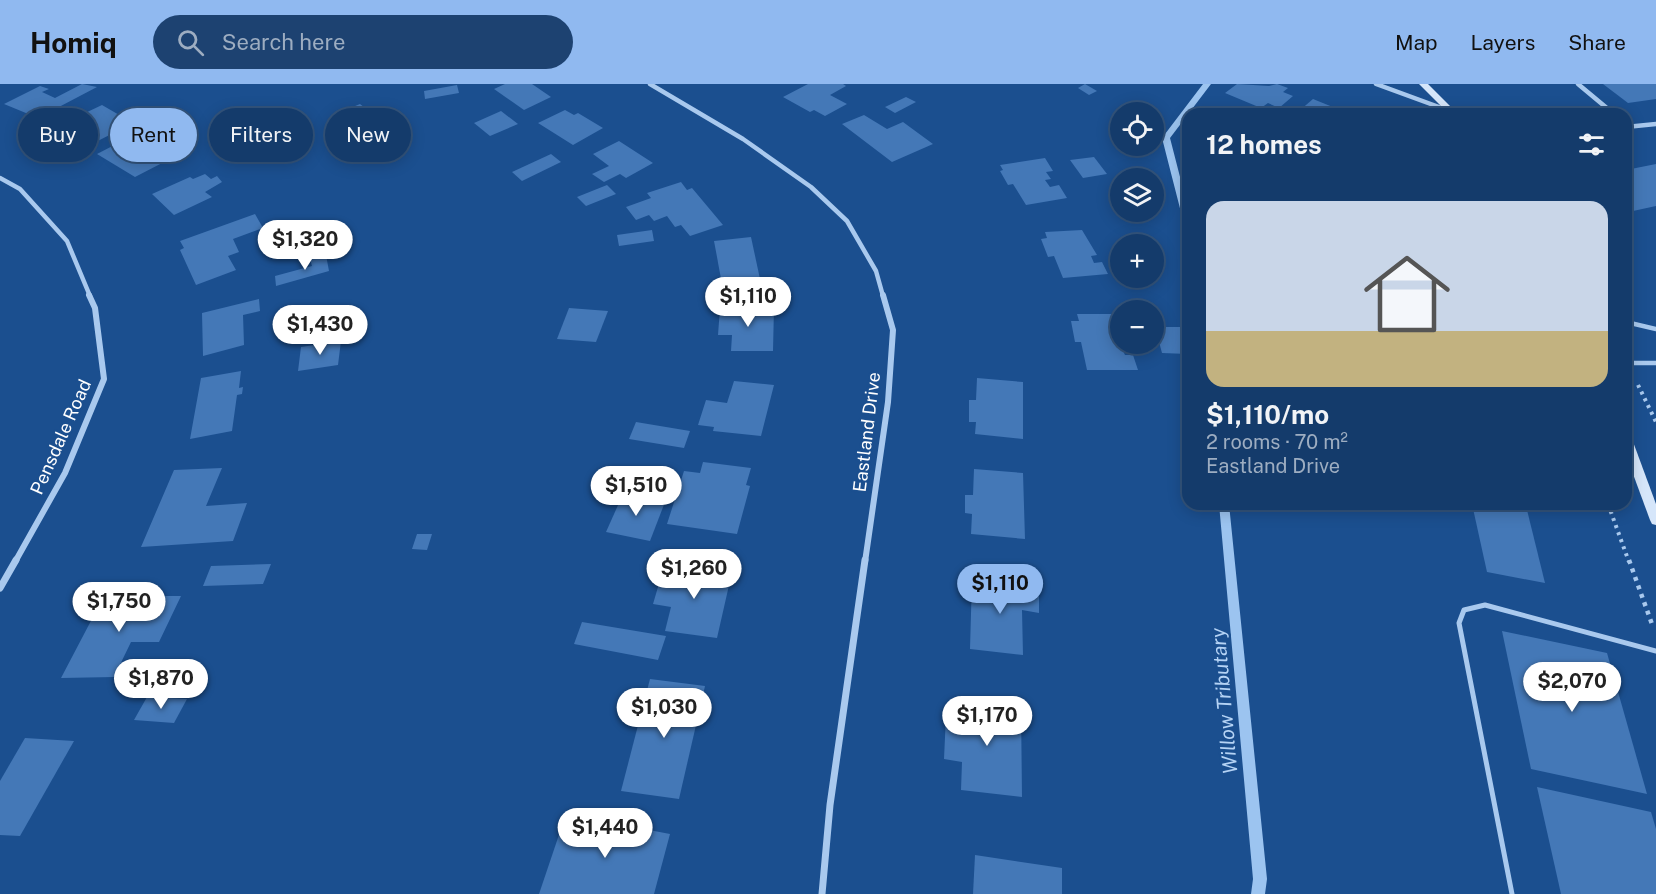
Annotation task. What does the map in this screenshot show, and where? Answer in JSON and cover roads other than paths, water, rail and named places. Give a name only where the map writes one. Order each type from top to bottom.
[{"type":"main road","points":[[1423,84],[1449,108]]},
{"type":"main road","points":[[1632,452],[1650,490],[1656,520]]},
{"type":"street","name":"Eastland Drive","points":[[650,84],[743,139],[812,187],[847,221],[876,271],[893,330],[888,402],[830,805],[822,894]]},
{"type":"street","points":[[1376,84],[1441,108]]},
{"type":"street","points":[[1578,84],[1607,108]]},
{"type":"street","points":[[1632,126],[1656,124]]},
{"type":"street","name":"Pensdale Road","points":[[0,178],[20,189],[67,241],[95,308],[104,379],[65,473],[0,588]]},
{"type":"lane","points":[[1632,323],[1656,329]]},
{"type":"lane","points":[[1632,363],[1656,363]]},
{"type":"lane","points":[[1512,894],[1459,622],[1464,610],[1485,605],[1656,651]]},
{"type":"waterway","name":"Willow Tributary","points":[[1189,108],[1207,84]]},
{"type":"waterway","name":"Willow Tributary","points":[[1182,117],[1166,138],[1182,201]]},
{"type":"waterway","name":"Willow Tributary","points":[[1225,510],[1260,879],[1258,894]]}]
